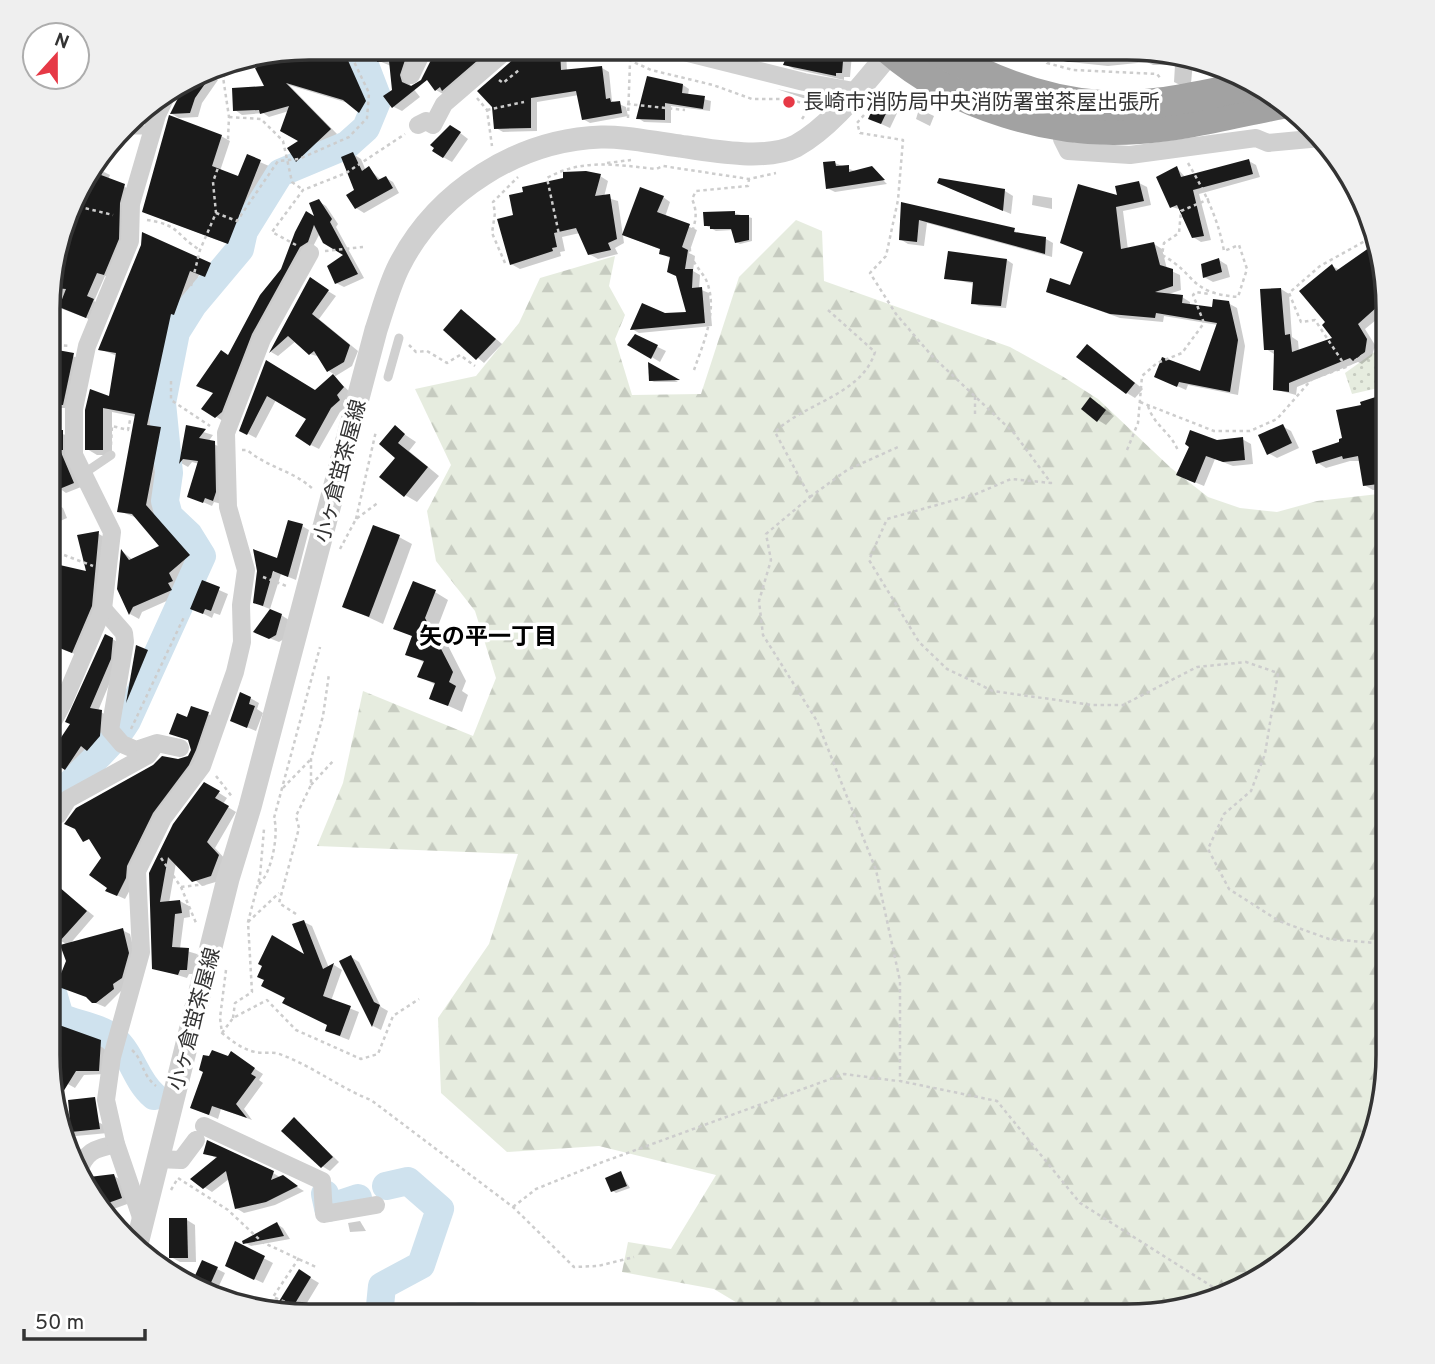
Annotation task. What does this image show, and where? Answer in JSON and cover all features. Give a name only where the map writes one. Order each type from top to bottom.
[{"type":"highway","points":[[904,60],[923,74],[1011,114],[1066,113],[1101,105],[1160,102],[1241,87]]},
{"type":"highway","points":[[954,60],[1066,113],[1139,129],[1271,106]]},
{"type":"street","points":[[411,75],[418,60]]},
{"type":"street","points":[[418,125],[426,121],[433,125],[444,104],[495,60]]},
{"type":"street","points":[[716,60],[804,82],[854,91]]},
{"type":"street","name":"小ヶ倉蛍茶屋線","points":[[138,1238],[228,879],[335,494],[376,331],[400,265],[413,243],[467,186],[512,158],[544,146],[601,137],[726,153],[763,153],[795,147],[831,118],[882,60]]},
{"type":"street","points":[[60,711],[81,654],[103,608],[112,531],[74,455],[71,430],[74,409],[87,346],[130,241],[131,204],[152,130],[161,108]]},
{"type":"street","points":[[1066,113],[1062,139],[1068,151],[1130,155],[1256,138],[1268,143],[1309,139]]},
{"type":"street","points":[[142,1220],[116,1144],[106,1100],[117,1042],[141,952],[137,871],[163,818],[202,766],[224,705],[242,642],[241,605],[246,570],[228,507],[227,442],[262,339],[310,253]]},
{"type":"street","points":[[103,608],[124,633],[125,642],[116,737],[136,750],[157,743],[180,748]]},
{"type":"street","points":[[60,812],[68,799],[148,755],[157,743]]},
{"type":"street","points":[[158,1159],[181,1160],[200,1133],[322,1181],[324,1214],[376,1205]]},
{"type":"street","points":[[83,1161],[91,1149],[116,1144]]},
{"type":"lane","points":[[134,130],[152,130]]},
{"type":"lane","points":[[388,377],[399,338]]},
{"type":"lane","points":[[83,474],[111,455]]},
{"type":"path","points":[[216,214],[237,221],[270,169],[286,159],[299,159],[349,137],[367,118],[369,93],[353,60]]},
{"type":"path","points":[[629,125],[627,104],[631,60],[651,70],[713,85],[752,99],[786,99],[811,105],[802,114],[801,121]]},
{"type":"path","points":[[1046,60],[1047,63],[1073,70],[1157,74],[1161,79]]},
{"type":"path","points":[[191,286],[201,250],[216,214],[213,182],[228,139],[229,117],[223,77],[225,74]]},
{"type":"path","points":[[1148,82],[1172,77]]},
{"type":"path","points":[[464,86],[487,110],[493,147],[503,141]]},
{"type":"path","points":[[487,110],[524,102]]},
{"type":"path","points":[[627,104],[685,110]]},
{"type":"path","points":[[869,109],[858,124],[860,133],[903,140],[898,200],[886,256],[870,273],[896,314],[932,356],[1014,433],[1051,483],[1011,479],[976,494],[887,519],[869,561],[919,642],[947,669],[993,691],[1093,705],[1123,705],[1197,667],[1246,662],[1278,673],[1265,754],[1251,791],[1224,814],[1208,849],[1229,889],[1279,920],[1329,939],[1376,943]]},
{"type":"path","points":[[229,117],[261,119],[283,141],[292,182],[303,190]]},
{"type":"path","points":[[363,247],[310,253],[272,232],[303,190],[346,173],[418,125]]},
{"type":"path","points":[[1127,450],[1138,424],[1142,376],[1147,369],[1182,353],[1204,323],[1193,295],[1196,292],[1238,298],[1247,269],[1240,245],[1224,251],[1209,199],[1185,158],[1202,155],[1199,146]]},
{"type":"path","points":[[561,239],[547,178],[567,166],[604,164],[656,169],[663,166],[749,179],[748,186],[696,191],[692,199],[698,212],[690,251],[708,285],[710,313],[709,329],[694,370]]},
{"type":"path","points":[[505,263],[492,233],[495,213],[493,202],[495,197],[518,180],[519,173]]},
{"type":"path","points":[[1209,199],[1181,211],[1179,233],[1164,243],[1162,255],[1193,283],[1212,294]]},
{"type":"path","points":[[81,207],[176,227],[185,239],[201,250]]},
{"type":"path","points":[[1346,367],[1315,320],[1301,322],[1289,293],[1320,265],[1366,240]]},
{"type":"path","points":[[810,497],[775,432],[788,419],[833,397],[870,366],[875,352],[828,310]]},
{"type":"path","points":[[399,338],[415,352],[427,351],[447,363],[460,355],[475,366]]},
{"type":"path","points":[[1140,402],[1214,431],[1250,431],[1277,419],[1312,379],[1346,367],[1375,346]]},
{"type":"path","points":[[171,381],[171,400],[227,442],[247,450],[264,464],[301,478],[318,495]]},
{"type":"path","points":[[975,397],[975,414]]},
{"type":"path","points":[[1148,405],[1156,425],[1174,441],[1178,451]]},
{"type":"path","points":[[111,455],[111,426],[128,429],[130,420]]},
{"type":"path","points":[[331,554],[340,550],[356,519],[376,431]]},
{"type":"path","points":[[898,447],[847,470],[766,534],[771,560],[759,601],[763,635],[817,721],[876,870],[900,981],[900,1081]]},
{"type":"path","points":[[356,519],[379,502]]},
{"type":"path","points":[[60,554],[80,564],[108,569]]},
{"type":"path","points":[[246,570],[294,589]]},
{"type":"path","points":[[116,737],[184,617]]},
{"type":"path","points":[[258,884],[264,879],[277,828],[274,818],[280,791],[320,647]]},
{"type":"path","points":[[311,785],[311,760],[323,716],[329,674]]},
{"type":"path","points":[[280,791],[311,760]]},
{"type":"path","points":[[296,914],[279,903],[299,828],[296,816],[311,785],[334,760]]},
{"type":"path","points":[[202,766],[216,776],[230,796]]},
{"type":"path","points":[[222,1033],[233,1018],[236,1003],[251,992],[248,922],[258,884],[265,831],[260,821]]},
{"type":"path","points":[[150,845],[181,887],[197,926]]},
{"type":"path","points":[[181,887],[215,883]]},
{"type":"path","points":[[248,922],[281,892]]},
{"type":"path","points":[[223,964],[227,971],[220,1018],[222,1033],[238,1046],[256,1053],[278,1053],[316,1070],[344,1089],[371,1100],[513,1207],[575,1267],[598,1266],[634,1257]]},
{"type":"path","points":[[233,1018],[267,1000],[296,1030],[361,1059],[378,1054],[393,1016],[419,999]]},
{"type":"path","points":[[117,1042],[137,1055],[145,1077],[162,1091]]},
{"type":"path","points":[[513,1207],[536,1189],[587,1168],[844,1074],[900,1081],[997,1101],[1080,1203],[1215,1288]]},
{"type":"path","points":[[169,1195],[178,1178],[228,1210],[262,1242],[318,1268]]},
{"type":"path","points":[[290,1304],[273,1297],[299,1258]]},
{"type":"green space","points":[[796,220],[822,231],[824,281],[1010,347],[1062,376],[1098,399],[1171,468],[1208,497],[1240,508],[1277,512],[1317,501],[1375,494],[1376,1056],[1371,1104],[1357,1151],[1334,1194],[1314,1220],[1291,1243],[1265,1263],[1237,1279],[1191,1296],[1143,1304],[739,1304],[714,1289],[622,1272],[628,1242],[671,1249],[716,1175],[599,1146],[507,1152],[441,1093],[438,1018],[489,944],[518,854],[317,846],[343,783],[363,691],[473,736],[496,678],[475,611],[436,561],[427,511],[451,465],[415,389],[476,376],[519,323],[540,278],[615,256],[609,286],[625,315],[615,339],[632,395],[701,394],[739,277]]},
{"type":"green space","points":[[1375,352],[1375,389],[1352,394],[1345,373]]},
{"type":"building","points":[[292,60],[348,60],[366,101],[359,113],[343,100],[286,83],[331,129],[296,162],[287,148],[298,141],[280,131],[289,106],[260,114],[259,110],[233,111],[232,88],[264,86],[255,68],[264,64]]},
{"type":"building","points":[[377,60],[405,60],[400,75],[402,82],[411,86],[421,80],[431,60],[478,60],[442,91],[440,87],[435,91],[427,80],[392,108],[383,96],[392,90],[389,61]]},
{"type":"building","points":[[513,60],[561,60],[561,70],[602,66],[606,99],[610,98],[611,102],[620,101],[622,113],[582,120],[576,91],[531,98],[531,128],[494,129],[492,107],[477,91]]},
{"type":"building","points":[[785,60],[843,60],[842,73],[836,73],[836,76],[783,65]]},
{"type":"building","points":[[1059,60],[1117,60],[1117,61]]},
{"type":"building","points":[[647,76],[683,84],[682,93],[705,96],[703,109],[665,103],[665,120],[636,119]]},
{"type":"building","points":[[207,81],[195,98],[190,113],[170,114],[179,96]]},
{"type":"building","points":[[878,97],[891,103],[881,124],[868,119]]},
{"type":"building","points":[[169,115],[222,135],[212,166],[238,176],[247,154],[261,160],[228,244],[142,212]]},
{"type":"building","points":[[450,125],[461,132],[443,158],[432,151],[434,148],[430,145]]},
{"type":"building","points":[[353,152],[362,171],[369,166],[378,180],[386,176],[393,188],[355,209],[346,195],[354,190],[341,157]]},
{"type":"building","points":[[1249,159],[1253,174],[1193,190],[1204,236],[1192,238],[1177,205],[1170,208],[1156,177],[1177,166],[1181,177]]},
{"type":"building","points":[[835,161],[836,166],[849,165],[849,172],[872,166],[885,180],[826,189],[823,162]]},
{"type":"building","points":[[102,169],[101,175],[125,184],[120,203],[119,239],[104,275],[97,273],[87,296],[94,299],[86,318],[60,307],[66,289],[60,289],[68,244],[78,213]]},
{"type":"building","points":[[586,171],[601,174],[595,196],[610,194],[617,239],[608,243],[611,250],[588,255],[576,228],[554,233],[557,247],[552,248],[553,251],[510,265],[497,219],[513,215],[509,195],[523,192],[522,187],[563,178],[563,172]]},
{"type":"building","points":[[939,178],[1005,189],[1003,211],[937,183]]},
{"type":"building","points":[[1139,181],[1144,201],[1116,207],[1121,249],[1154,242],[1160,265],[1173,269],[1173,286],[1155,292],[1183,295],[1182,303],[1212,307],[1213,299],[1229,301],[1238,340],[1230,392],[1179,382],[1177,387],[1154,377],[1162,357],[1200,371],[1217,323],[1156,313],[1155,318],[1110,314],[1046,292],[1050,278],[1070,285],[1083,252],[1060,243],[1078,184],[1117,195],[1115,186]]},
{"type":"building","points":[[640,187],[664,196],[657,212],[690,224],[682,247],[688,250],[685,269],[693,269],[692,288],[702,287],[705,323],[630,330],[642,303],[665,313],[686,312],[676,276],[667,272],[670,257],[659,254],[660,249],[622,235]]},
{"type":"building","points":[[319,199],[332,219],[330,222],[358,274],[335,284],[327,266],[343,255],[323,243],[314,225],[308,242],[300,247],[252,334],[222,412],[215,418],[201,409],[213,393],[196,386],[221,350],[228,355],[260,295],[281,269],[306,211],[314,216],[309,203]]},
{"type":"building","points":[[901,202],[1015,228],[1014,232],[1046,237],[1045,254],[919,220],[917,242],[899,240]]},
{"type":"building","points":[[735,211],[735,215],[749,215],[749,240],[735,243],[731,229],[710,229],[710,226],[704,226],[703,212]]},
{"type":"building","points":[[142,232],[211,263],[205,277],[190,271],[174,315],[171,314],[147,425],[161,427],[146,505],[190,555],[169,573],[173,581],[168,583],[172,590],[133,607],[129,615],[117,589],[121,549],[129,560],[159,546],[132,514],[117,512],[135,414],[103,408],[103,450],[85,450],[85,410],[90,389],[109,396],[116,353],[98,350],[141,245]]},
{"type":"building","points":[[1368,249],[1375,309],[1358,324],[1367,339],[1365,352],[1353,361],[1350,358],[1289,383],[1289,392],[1273,390],[1274,350],[1264,350],[1260,289],[1281,288],[1285,335],[1290,334],[1292,352],[1332,338],[1322,325],[1325,322],[1299,291],[1332,264],[1336,271]]},
{"type":"building","points":[[948,251],[1007,259],[1001,306],[971,304],[973,282],[944,279]]},
{"type":"building","points":[[1219,258],[1222,272],[1203,278],[1201,264]]},
{"type":"building","points":[[310,277],[329,290],[312,314],[350,345],[344,362],[327,372],[314,351],[309,355],[288,336],[269,353]]},
{"type":"building","points":[[461,309],[496,339],[476,360],[443,330]]},
{"type":"building","points":[[635,334],[658,345],[651,359],[627,345]]},
{"type":"building","points":[[1087,344],[1135,383],[1126,394],[1076,357]]},
{"type":"building","points":[[60,350],[74,353],[63,405],[60,405]]},
{"type":"building","points":[[266,360],[315,390],[333,374],[344,387],[337,395],[340,400],[331,408],[310,446],[295,436],[306,419],[267,396],[247,435],[239,431]]},
{"type":"building","points":[[648,362],[680,380],[649,381]]},
{"type":"building","points":[[1090,397],[1106,410],[1097,422],[1081,409]]},
{"type":"building","points":[[1375,397],[1375,484],[1363,486],[1358,456],[1343,459],[1342,456],[1316,464],[1312,451],[1339,442],[1342,438],[1336,410],[1361,405],[1360,402]]},
{"type":"building","points":[[1283,424],[1292,443],[1267,455],[1258,435]]},
{"type":"building","points":[[186,425],[206,429],[199,438],[215,441],[216,492],[213,501],[205,498],[203,503],[187,497],[198,461],[183,459],[179,464]]},
{"type":"building","points":[[395,425],[405,434],[398,443],[428,467],[404,497],[379,477],[395,458],[379,444]]},
{"type":"building","points":[[60,430],[63,430],[63,450],[60,450]]},
{"type":"building","points":[[1190,430],[1217,440],[1243,437],[1245,460],[1223,462],[1206,456],[1195,483],[1176,475],[1189,447],[1185,444]]},
{"type":"building","points":[[60,450],[74,483],[60,489]]},
{"type":"building","points":[[288,520],[303,524],[288,577],[273,571],[263,606],[253,603],[257,571],[253,549],[277,558]]},
{"type":"building","points":[[373,525],[400,535],[369,617],[342,607]]},
{"type":"building","points":[[99,531],[92,606],[72,653],[60,648],[60,565],[86,571],[77,535]]},
{"type":"building","points":[[202,580],[220,587],[211,611],[205,609],[203,614],[190,609]]},
{"type":"building","points":[[413,581],[436,590],[425,618],[453,672],[449,682],[456,686],[448,706],[429,699],[435,683],[417,677],[424,661],[405,655],[412,636],[393,629]]},
{"type":"building","points":[[270,609],[282,614],[276,635],[269,639],[253,632]]},
{"type":"building","points":[[105,634],[113,638],[111,659],[90,708],[102,710],[100,736],[87,751],[81,746],[65,770],[60,767],[60,739],[70,724],[65,722]]},
{"type":"building","points":[[136,645],[148,650],[126,703]]},
{"type":"building","points":[[240,692],[251,697],[249,704],[255,706],[247,728],[230,721]]},
{"type":"building","points":[[191,706],[209,712],[196,750],[189,765],[153,813],[127,866],[126,878],[117,896],[105,891],[107,888],[89,875],[101,858],[89,839],[83,842],[75,829],[64,824],[76,808],[153,765],[162,756],[178,759],[188,756],[191,750],[188,740],[169,734],[177,713],[187,717]]},
{"type":"building","points":[[204,782],[220,791],[215,798],[229,806],[207,842],[219,855],[211,876],[192,882],[168,857],[160,902],[180,900],[182,913],[175,914],[172,947],[189,948],[187,970],[180,970],[178,975],[152,969],[149,873],[173,824]]},
{"type":"building","points":[[60,888],[87,911],[60,941]]},
{"type":"building","points":[[304,920],[323,969],[334,963],[323,996],[351,1006],[340,1036],[325,1031],[327,1025],[282,1003],[285,998],[261,986],[264,980],[257,977],[262,966],[258,964],[272,935],[304,954],[292,924]]},
{"type":"building","points":[[123,928],[129,953],[122,978],[113,984],[114,989],[96,1003],[60,987],[60,976],[66,961],[60,945]]},
{"type":"building","points":[[351,955],[374,1002],[380,1005],[372,1027],[339,961]]},
{"type":"building","points":[[60,1025],[101,1040],[99,1071],[76,1071],[63,1093]]},
{"type":"building","points":[[212,1050],[228,1056],[231,1051],[255,1068],[251,1074],[256,1077],[236,1104],[247,1118],[212,1106],[209,1115],[190,1108],[203,1072],[199,1070],[203,1055],[209,1056]]},
{"type":"building","points":[[95,1097],[100,1129],[72,1132],[68,1100]]},
{"type":"building","points":[[294,1117],[333,1157],[321,1168],[281,1131]]},
{"type":"building","points":[[207,1140],[274,1171],[271,1180],[283,1175],[298,1186],[266,1202],[235,1209],[226,1171],[203,1189],[190,1179],[217,1157],[203,1154]]},
{"type":"building","points":[[621,1171],[627,1186],[611,1192],[605,1178]]},
{"type":"building","points":[[114,1174],[122,1198],[108,1203],[91,1177]]},
{"type":"building","points":[[169,1218],[187,1218],[188,1258],[169,1258]]},
{"type":"building","points":[[277,1222],[284,1236],[243,1244],[242,1241]]},
{"type":"building","points":[[235,1241],[265,1256],[254,1280],[225,1266]]},
{"type":"building","points":[[202,1260],[218,1267],[210,1285],[194,1277]]},
{"type":"building","points":[[299,1269],[311,1277],[295,1304],[278,1302]]},
{"type":"waterway","points":[[60,796],[108,746],[127,721],[202,556],[189,535],[169,516],[165,501],[169,473],[162,403],[176,332],[193,305],[240,249],[244,231],[280,173],[347,145],[366,128],[378,99],[363,60]]},
{"type":"waterway","points":[[60,1017],[95,1028],[113,1038],[125,1052],[142,1083],[154,1096]]},
{"type":"waterway","points":[[380,1304],[382,1286],[421,1265],[440,1209],[408,1181],[386,1186]]},
{"type":"waterway","points":[[325,1194],[328,1208],[358,1198]]},
{"type":"place","name":"長崎市消防局中央消防署蛍茶屋出張所","points":[[789,102]]},
{"type":"district","name":"矢の平一丁目","points":[[488,636]]}]
